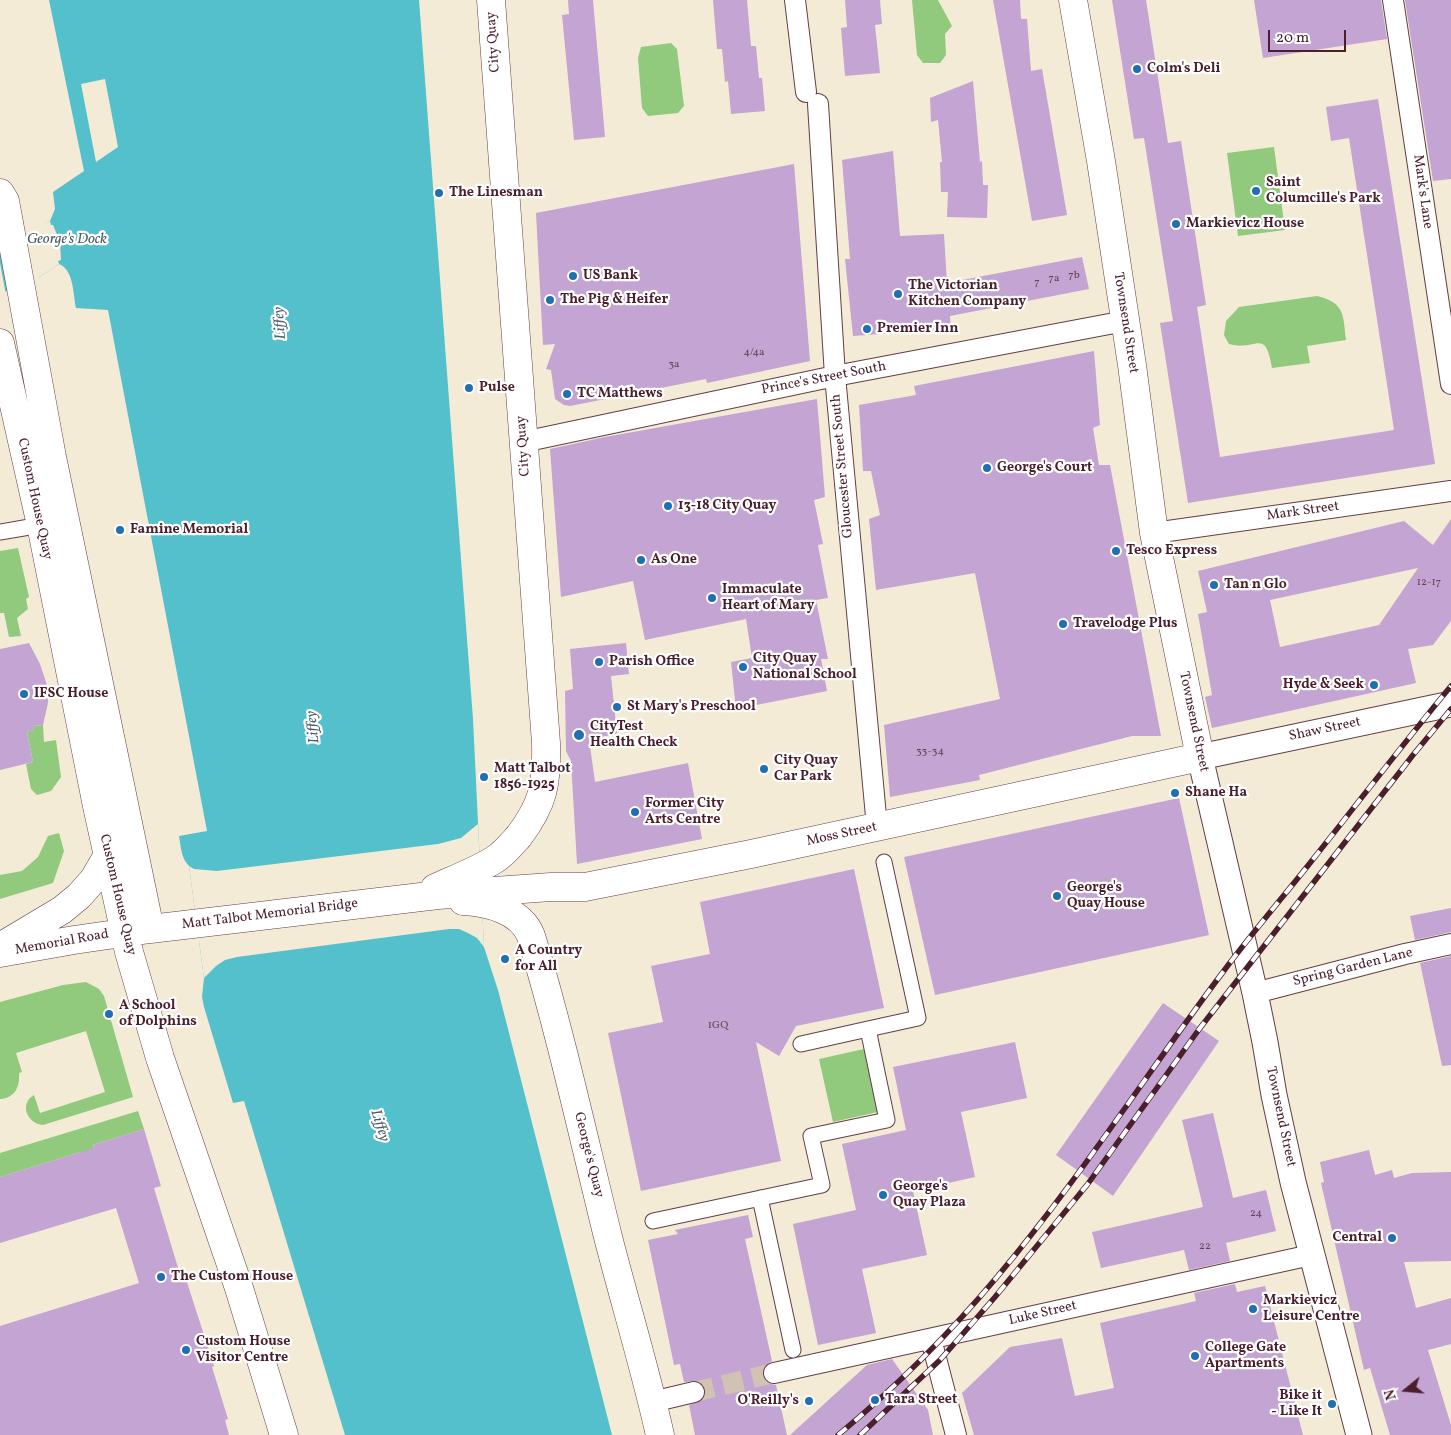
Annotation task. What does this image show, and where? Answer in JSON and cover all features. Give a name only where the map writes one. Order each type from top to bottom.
[{"type":"main road","name":"City Quay","points":[[481,887],[505,852],[532,818],[542,795],[546,774],[546,733],[491,0]]},
{"type":"main road","name":"Townsend Street","points":[[1073,0],[1101,161],[1154,533],[1200,757]]},
{"type":"main road","name":"Custom House Quay","points":[[0,193],[5,201],[22,289],[160,1058],[239,1288],[284,1435]]},
{"type":"main road","name":"Custom House Quay","points":[[0,342],[41,526],[108,855],[137,930]]},
{"type":"main road","name":"Moss Street","points":[[481,887],[585,887],[878,827],[1200,757]]},
{"type":"main road","points":[[0,947],[62,910],[79,896],[94,879],[108,855]]},
{"type":"main road","name":"Matt Talbot Memorial Bridge","points":[[137,930],[416,898],[481,887]]},
{"type":"main road","name":"George's Quay","points":[[481,887],[492,905],[519,920],[528,929],[555,1022],[628,1317],[660,1435]]},
{"type":"main road","name":"Memorial Road","points":[[0,954],[137,930]]},
{"type":"street","name":"Gloucester Street South","points":[[796,0],[812,98],[835,376],[878,827]]},
{"type":"street","name":"Mark's Lane","points":[[1393,0],[1451,384]]},
{"type":"street","name":"Prince's Street South","points":[[523,442],[835,376],[1125,321]]},
{"type":"street","name":"Mark Street","points":[[1154,533],[1451,491]]},
{"type":"street","points":[[0,532],[41,526]]},
{"type":"street","name":"Shaw Street","points":[[1200,757],[1451,704]]},
{"type":"street","name":"Townsend Street","points":[[1200,757],[1255,993],[1274,1095],[1311,1255],[1358,1435]]},
{"type":"street","points":[[801,1044],[918,1018],[884,862]]},
{"type":"street","name":"Spring Garden Lane","points":[[1255,993],[1451,944]]},
{"type":"street","points":[[653,1220],[822,1185],[811,1136],[888,1120],[868,1029]]},
{"type":"street","points":[[760,1198],[793,1350]]},
{"type":"street","name":"Luke Street","points":[[774,1373],[1311,1255]]},
{"type":"street","points":[[931,1339],[956,1435]]},
{"type":"street","points":[[652,1402],[694,1392]]},
{"type":"green space","points":[[912,0],[938,0],[952,26],[945,34],[946,55],[940,63],[923,63],[917,55]]},
{"type":"green space","points":[[671,43],[677,49],[684,106],[678,113],[648,116],[642,108],[638,58],[641,47]]},
{"type":"green space","name":"Saint Columcille's Park","points":[[1274,147],[1285,230],[1238,236],[1227,153]]},
{"type":"green space","points":[[1317,296],[1338,306],[1343,316],[1346,340],[1307,346],[1310,363],[1272,368],[1269,355],[1262,344],[1238,346],[1229,344],[1224,335],[1226,321],[1239,307]]},
{"type":"green space","points":[[18,548],[29,597],[26,599],[28,609],[17,618],[21,636],[9,637],[4,613],[0,613],[0,551]]},
{"type":"green space","points":[[43,725],[44,742],[56,740],[61,777],[51,791],[37,795],[31,789],[26,764],[33,762],[27,732],[34,730],[33,726]]},
{"type":"green space","points":[[59,833],[64,851],[53,883],[0,899],[0,875],[22,871],[38,857],[48,836]]},
{"type":"green space","points":[[86,982],[99,989],[104,996],[133,1097],[43,1125],[37,1124],[29,1117],[26,1108],[29,1099],[34,1095],[40,1113],[105,1092],[86,1031],[16,1053],[22,1072],[19,1073],[19,1083],[13,1094],[0,1099],[0,1002],[63,985]]},
{"type":"green space","points":[[864,1049],[878,1112],[833,1122],[819,1059]]},
{"type":"green space","points":[[138,1111],[144,1129],[93,1145],[102,1173],[81,1152],[0,1177],[0,1153]]},
{"type":"water","points":[[49,0],[419,0],[473,719],[484,947],[498,990],[612,1435],[345,1435],[244,1101],[233,1103],[204,1007],[202,997],[204,978],[189,866],[183,856],[179,836],[207,831],[108,310],[76,308],[68,271],[59,264],[38,278],[0,294],[0,246],[50,221],[55,209],[53,192],[84,171]]},
{"type":"pier","points":[[105,79],[118,147],[96,162],[81,84]]},
{"type":"pier","points":[[50,221],[60,242],[61,260],[58,261],[59,264],[38,278],[39,281],[15,291],[0,243],[27,229],[28,231]]},
{"type":"pier","points":[[0,263],[6,295],[0,297]]},
{"type":"pier","points":[[478,824],[484,947],[477,938],[468,933],[459,929],[449,929],[237,957],[225,960],[204,978],[189,866],[194,869],[217,871],[438,844],[461,838]]},
{"type":"building","points":[[568,0],[593,0],[605,137],[574,140],[562,15],[569,14]]},
{"type":"building","points":[[713,0],[747,0],[751,46],[756,46],[759,78],[762,78],[765,111],[731,114],[728,81],[725,82],[722,49],[717,49]]},
{"type":"building","points":[[845,0],[880,0],[882,24],[875,25],[880,73],[845,76],[841,28],[847,27]]},
{"type":"building","points":[[993,0],[1020,0],[1021,19],[1027,19],[1031,71],[1042,69],[1067,215],[1032,221]]},
{"type":"building","name":"Markievicz House","points":[[1112,0],[1146,0],[1168,143],[1181,141],[1206,305],[1197,307],[1220,457],[1394,430],[1349,138],[1331,141],[1326,107],[1378,99],[1435,464],[1188,503],[1160,323],[1173,321],[1144,138],[1134,139]]},
{"type":"building","points":[[1254,0],[1381,0],[1387,39],[1263,58]]},
{"type":"building","points":[[1405,0],[1451,0],[1451,179],[1433,181]]},
{"type":"building","points":[[973,81],[983,185],[988,185],[987,218],[947,217],[948,192],[941,192],[940,162],[942,162],[938,120],[931,122],[930,98]]},
{"type":"building","points":[[893,151],[900,236],[944,234],[947,283],[1082,257],[1089,289],[950,316],[951,329],[853,336],[845,259],[850,259],[842,160]]},
{"type":"building","points":[[794,164],[810,361],[707,383],[706,379],[570,406],[564,405],[555,399],[551,370],[546,369],[555,344],[543,345],[536,213]]},
{"type":"building","points":[[1094,351],[1100,425],[1093,428],[1099,465],[1110,465],[1161,736],[1132,736],[979,775],[980,780],[890,797],[884,725],[1000,699],[975,573],[876,590],[869,519],[880,515],[871,471],[863,471],[859,405],[916,395],[914,386]]},
{"type":"building","name":"13-18 City Quay","points":[[817,399],[825,497],[814,500],[823,544],[818,545],[828,598],[816,600],[828,659],[821,659],[827,691],[736,709],[731,662],[752,658],[746,619],[645,640],[633,581],[561,597],[550,449],[605,437]]},
{"type":"building","points":[[1451,519],[1451,621],[1433,645],[1408,649],[1416,683],[1212,728],[1205,697],[1212,695],[1198,614],[1207,612],[1198,571],[1404,521],[1433,545]],"holes":[[[1418,568],[1379,625],[1280,647],[1270,600]]]},
{"type":"building","name":"IFSC House","points":[[29,643],[40,664],[47,685],[48,703],[43,725],[33,726],[34,730],[27,732],[33,762],[0,770],[0,649]]},
{"type":"building","name":"Former City Arts Centre","points":[[626,643],[629,674],[611,676],[617,734],[589,739],[595,782],[688,763],[702,839],[577,864],[571,761],[566,751],[565,691],[573,689],[570,649]]},
{"type":"building","name":"George's Quay House","points":[[1179,798],[1209,935],[935,995],[904,857]]},
{"type":"building","points":[[854,869],[884,1008],[796,1026],[779,1056],[756,1042],[781,1161],[641,1191],[608,1033],[663,1022],[651,966],[710,954],[700,902]]},
{"type":"building","points":[[1451,908],[1451,932],[1415,940],[1410,916]]},
{"type":"building","points":[[1451,956],[1451,1065],[1442,1066],[1420,963]]},
{"type":"building","points":[[1163,1003],[1219,1041],[1113,1196],[1056,1155]]},
{"type":"building","name":"George's Quay Plaza","points":[[1015,1042],[1027,1098],[961,1112],[975,1177],[913,1191],[927,1255],[862,1269],[876,1333],[818,1345],[793,1224],[856,1210],[842,1144],[906,1130],[893,1067]]},
{"type":"building","points":[[1213,1113],[1233,1198],[1266,1190],[1276,1231],[1226,1243],[1230,1261],[1189,1270],[1184,1250],[1101,1268],[1092,1232],[1203,1207],[1182,1120]]},
{"type":"building","name":"The Custom House","points":[[144,1129],[161,1186],[154,1188],[179,1271],[183,1270],[214,1366],[212,1367],[228,1419],[225,1420],[229,1435],[0,1435],[0,1326],[139,1283],[116,1208],[0,1243],[0,1177],[94,1148],[93,1145]]},
{"type":"building","name":"Central","points":[[1369,1150],[1375,1175],[1392,1170],[1394,1178],[1412,1173],[1451,1172],[1451,1261],[1404,1262],[1416,1308],[1451,1298],[1451,1344],[1428,1350],[1451,1425],[1451,1435],[1390,1435],[1370,1368],[1364,1370],[1321,1183],[1324,1182],[1320,1162]]},
{"type":"building","points":[[748,1215],[753,1237],[745,1239],[772,1361],[763,1369],[762,1375],[766,1381],[776,1385],[787,1435],[695,1435],[689,1405],[702,1400],[705,1395],[705,1389],[698,1381],[684,1382],[680,1364],[674,1365],[648,1240],[678,1234],[675,1230]]},
{"type":"building","name":"College Gate Apartments","points":[[1235,1284],[1237,1292],[1265,1286],[1303,1435],[974,1435],[962,1393],[1010,1347],[1062,1338],[1075,1396],[1114,1388],[1100,1323],[1196,1301],[1194,1293]]},
{"type":"building","name":"Tara Street","points":[[892,1359],[928,1410],[933,1435],[790,1435],[867,1365]]},
{"type":"tunnel","points":[[694,1392],[774,1373]]},
{"type":"railway","points":[[838,1435],[880,1399],[941,1340],[997,1277],[1085,1164],[1234,957],[1451,686]]},
{"type":"railway","points":[[860,1435],[940,1360],[995,1297],[1087,1185],[1200,1028],[1451,709]]},
{"type":"place","name":"Colm's Deli","points":[[1137,69]]},
{"type":"place","name":"Saint Columcille's Park","points":[[1256,191]]},
{"type":"place","name":"The Linesman","points":[[439,193]]},
{"type":"place","name":"Markievicz House","points":[[1176,224]]},
{"type":"place","name":"US Bank","points":[[573,276]]},
{"type":"place","name":"The Victorian Kitchen Company","points":[[898,294]]},
{"type":"place","name":"The Pig & Heifer","points":[[550,300]]},
{"type":"place","name":"Premier Inn","points":[[867,329]]},
{"type":"place","name":"Pulse","points":[[469,388]]},
{"type":"place","name":"TC Matthews","points":[[567,394]]},
{"type":"place","name":"George's Court","points":[[987,468]]},
{"type":"place","name":"13-18 City Quay","points":[[668,506]]},
{"type":"place","name":"Famine Memorial","points":[[120,530]]},
{"type":"place","name":"Tesco Express","points":[[1116,551]]},
{"type":"place","name":"As One","points":[[641,560]]},
{"type":"place","name":"Tan n Glo","points":[[1214,585]]},
{"type":"place","name":"Immaculate Heart of Mary","points":[[712,598]]},
{"type":"place","name":"Travelodge Plus","points":[[1063,624]]},
{"type":"place","name":"Parish Office","points":[[599,662]]},
{"type":"place","name":"City Quay National School","points":[[743,667]]},
{"type":"place","name":"Hyde & Seek","points":[[1374,685]]},
{"type":"place","name":"IFSC House","points":[[24,694]]},
{"type":"place","name":"St Mary's Preschool","points":[[617,707]]},
{"type":"place","name":"CityTest Health Check","points":[[579,735]]},
{"type":"place","name":"City Quay Car Park","points":[[764,769]]},
{"type":"place","name":"Matt Talbot 1856-1925","points":[[484,777]]},
{"type":"place","name":"Shane Ha","points":[[1175,793]]},
{"type":"place","name":"Former City Arts Centre","points":[[635,812]]},
{"type":"place","name":"George's Quay House","points":[[1057,896]]},
{"type":"place","name":"A Country for All","points":[[505,959]]},
{"type":"place","name":"A School of Dolphins","points":[[109,1014]]},
{"type":"place","name":"George's Quay Plaza","points":[[883,1195]]},
{"type":"place","name":"Central","points":[[1392,1238]]},
{"type":"place","name":"The Custom House","points":[[161,1277]]},
{"type":"place","name":"Markievicz Leisure Centre","points":[[1253,1309]]},
{"type":"place","name":"Custom House Visitor Centre","points":[[186,1350]]},
{"type":"place","name":"College Gate Apartments","points":[[1195,1356]]},
{"type":"place","name":"Tara Street","points":[[875,1400]]},
{"type":"place","name":"O'Reilly's","points":[[809,1401]]},
{"type":"place","name":"Bike it - Like It","points":[[1332,1404]]},
{"type":"water label","name":"George's Dock","points":[[67,240]]},
{"type":"water label","name":"Liffey","points":[[281,323]]},
{"type":"water label","name":"Liffey","points":[[314,727]]},
{"type":"water label","name":"Liffey","points":[[379,1126]]}]
